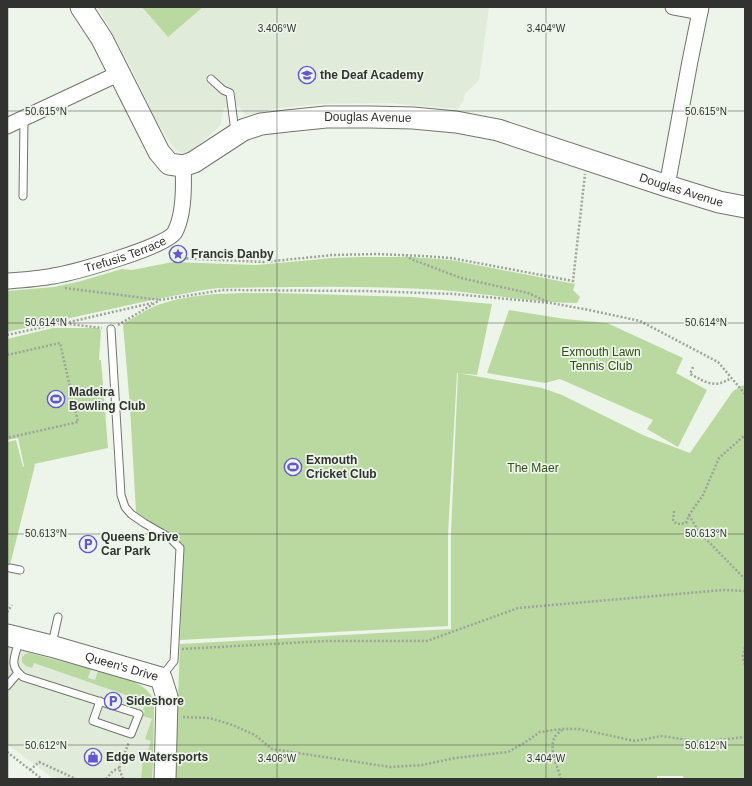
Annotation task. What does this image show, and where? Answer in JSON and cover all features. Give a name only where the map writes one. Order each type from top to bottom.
[{"type":"street","points":[[81,7],[102,39],[159,152],[169,164],[183,166]]},
{"type":"street","points":[[667,186],[701,9],[673,7]]},
{"type":"street","points":[[7,126],[120,73]]},
{"type":"street","name":"Douglas Avenue","points":[[183,166],[200,159],[235,134],[261,124],[318,118],[413,118],[456,122],[498,130],[667,186],[719,202],[745,207]]},
{"type":"street","name":"Trefusis Terrace","points":[[7,281],[54,276],[141,252],[160,244],[175,233],[179,222],[184,182],[183,166]]},
{"type":"street","name":"Queen's Drive","points":[[13,637],[51,646],[161,678],[167,697],[165,779]]},
{"type":"lane","points":[[211,79],[223,90],[230,93],[235,134]]},
{"type":"lane","points":[[22,196],[24,119]]},
{"type":"lane","points":[[111,329],[121,495],[125,507],[131,514],[144,524],[170,538],[180,548],[174,661],[161,678]]},
{"type":"lane","points":[[10,568],[20,570]]},
{"type":"lane","points":[[51,646],[58,618]]},
{"type":"lane","points":[[13,637],[14,664],[18,673],[23,677],[100,701],[139,714],[131,734],[93,722],[100,701]]},
{"type":"lane","points":[[7,686],[18,673]]},
{"type":"path","points":[[160,244],[175,258],[264,262],[333,255],[404,254],[451,258],[573,281],[587,159]]},
{"type":"path","points":[[404,254],[411,259],[461,278],[528,293],[551,303]]},
{"type":"path","points":[[54,276],[56,287],[60,288],[160,300],[223,290],[282,290],[454,294],[551,303],[590,310],[640,322],[718,362],[745,394]]},
{"type":"path","points":[[62,323],[111,329],[160,300]]},
{"type":"path","points":[[7,335],[155,303]]},
{"type":"path","points":[[7,355],[60,343],[78,422],[7,438]]},
{"type":"path","points":[[693,367],[690,374],[707,383],[715,385],[731,378]]},
{"type":"path","points":[[674,511],[673,521],[677,524],[686,523],[689,515],[703,495],[719,458],[745,435]]},
{"type":"path","points":[[689,515],[699,532],[745,579]]},
{"type":"path","points":[[175,649],[326,640],[427,641],[518,608],[723,590],[745,591]]},
{"type":"path","points":[[7,612],[12,605]]},
{"type":"path","points":[[745,646],[743,656],[745,666]]},
{"type":"path","points":[[180,717],[209,718],[230,724],[255,735],[272,749],[390,767],[422,765],[455,758],[508,752],[540,732],[562,730],[579,729],[635,741],[662,736],[701,742],[745,737]]},
{"type":"path","points":[[561,779],[552,744],[554,737],[562,730]]},
{"type":"path","points":[[106,779],[113,771],[119,768],[129,744],[131,734]]},
{"type":"path","points":[[7,752],[42,779]]},
{"type":"path","points":[[30,770],[38,762],[76,779]]},
{"type":"path","points":[[119,768],[123,779]]},
{"type":"shaded area","name":"the Deaf Academy","points":[[97,7],[489,7],[479,80],[465,94],[458,109],[389,103],[320,104],[279,108],[245,115],[239,106],[224,108],[220,126],[189,152],[180,153],[172,146],[156,120],[132,70]]},
{"type":"shaded area","name":"Sideshore","points":[[7,647],[132,680],[148,690],[152,695],[155,705],[152,779],[54,779],[7,744]]},
{"type":"green space","points":[[142,7],[203,7],[168,37]]},
{"type":"green space","points":[[413,257],[451,260],[575,284],[573,290],[580,297],[577,303],[560,303],[458,291],[413,288],[219,288],[138,303],[7,332],[7,291],[54,287],[122,269],[132,270],[173,262],[257,265],[332,258]]},
{"type":"green space","name":"Exmouth Cricket Club","points":[[277,293],[412,297],[492,304],[477,375],[457,373],[448,534],[448,626],[180,640],[183,544],[136,512],[130,407],[123,324],[155,306],[169,301],[215,294]]},
{"type":"green space","name":"Exmouth Lawn Tennis Club","points":[[509,310],[565,319],[607,323],[683,358],[676,373],[707,390],[678,447],[647,429],[653,420],[560,379],[545,383],[487,373]]},
{"type":"green space","name":"Madeira Bowling Club","points":[[53,328],[97,328],[101,330],[99,360],[101,360],[108,448],[34,464],[35,465],[7,577],[7,442],[16,440],[23,467],[24,466],[18,438],[7,440],[7,339]]},
{"type":"green space","name":"The Maer","points":[[458,373],[542,388],[562,395],[645,436],[690,453],[733,391],[743,385],[745,387],[745,779],[684,779],[683,776],[657,776],[657,779],[175,779],[180,644],[451,629],[451,533]]},
{"type":"green space","points":[[29,653],[91,669],[88,678],[95,680],[98,671],[122,677],[137,683],[144,688],[154,701],[153,758],[146,756],[151,741],[145,739],[152,719],[143,716],[145,711],[143,710],[146,702],[34,663],[32,668],[26,666],[22,662],[22,657]]},
{"type":"green space","points":[[143,759],[153,761],[152,779],[141,779]]},
{"type":"place","name":"the Deaf Academy","points":[[307,75]]},
{"type":"place","name":"Francis Danby","points":[[178,254]]},
{"type":"place","name":"Madeira Bowling Club","points":[[56,399]]},
{"type":"place","name":"Exmouth Cricket Club","points":[[293,467]]},
{"type":"place","name":"Queens Drive Car Park","points":[[88,544]]},
{"type":"place","name":"Sideshore","points":[[113,701]]},
{"type":"place","name":"Edge Watersports","points":[[93,757]]}]
